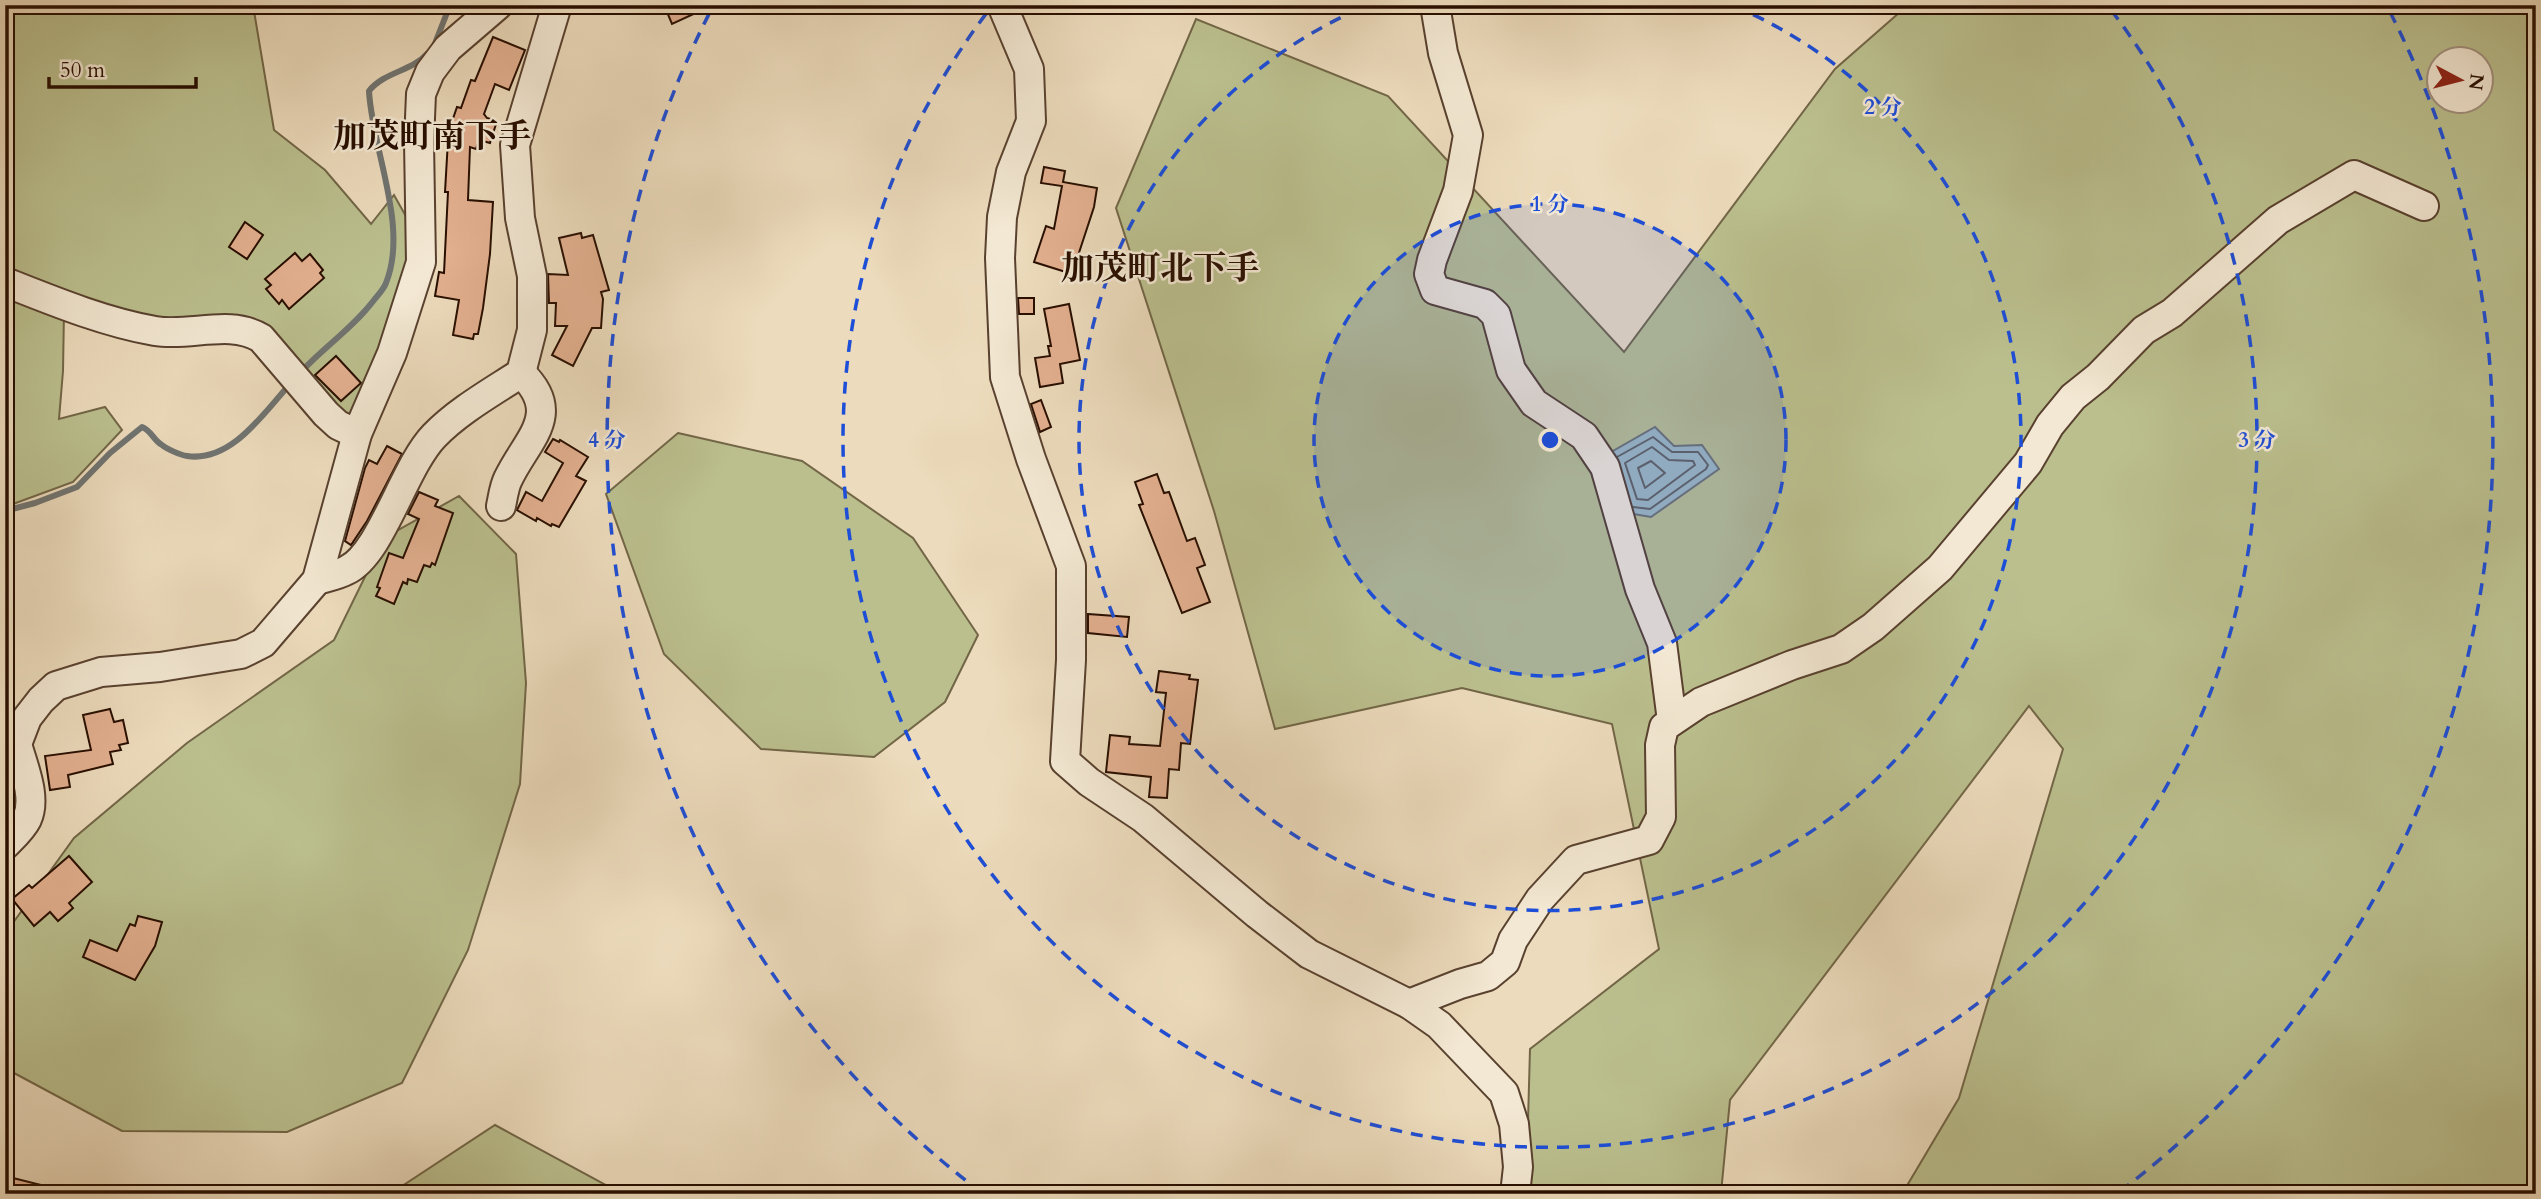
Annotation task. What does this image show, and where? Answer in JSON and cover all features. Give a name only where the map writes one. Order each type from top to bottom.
[{"type":"street","points":[[5,845],[27,819],[30,804],[29,788],[11,751],[27,718],[40,700],[56,687],[101,672],[160,667],[241,654],[262,643],[317,580],[357,434],[392,353],[421,262],[421,94],[430,72],[448,48],[498,5]]},
{"type":"street","points":[[317,580],[349,570],[363,558],[383,526],[407,474],[433,436],[471,406],[521,373],[532,330],[533,276],[520,218],[515,145],[557,5]]},
{"type":"street","points":[[1002,5],[1029,69],[1031,121],[1011,172],[1002,217],[1000,258],[1005,377],[1031,459],[1071,566],[1071,660],[1065,761],[1089,782],[1143,818],[1309,954],[1409,1004],[1439,1025],[1504,1093],[1514,1124],[1518,1167],[1515,1194]]},
{"type":"street","points":[[1435,5],[1443,53],[1468,135],[1458,191],[1429,274],[1435,290],[1485,304],[1496,315],[1511,370],[1534,403],[1584,436],[1605,467],[1640,589],[1662,643],[1672,721]]},
{"type":"street","points":[[1409,1004],[1488,976],[1505,962],[1513,940],[1540,898],[1576,859],[1649,841],[1661,817],[1660,745],[1664,727],[1701,702],[1841,649],[1873,627],[1940,568],[2028,463],[2050,425],[2073,397],[2098,377],[2144,330],[2172,313],[2278,220],[2354,175],[2424,206]]},
{"type":"street","points":[[5,282],[66,306],[155,331],[197,332],[236,328],[249,331],[261,338],[338,425],[357,434]]},
{"type":"street","points":[[501,506],[507,480],[535,436],[542,408],[535,386],[521,373]]},
{"type":"green space","points":[[5,5],[253,5],[274,130],[325,170],[371,224],[394,195],[412,227],[412,261],[359,410],[343,421],[265,334],[173,327],[5,276]]},
{"type":"green space","points":[[1908,5],[2536,5],[2536,1194],[1902,1194],[1959,1098],[2063,749],[2029,706],[1730,1100],[1723,1194],[1526,1194],[1530,1049],[1659,949],[1612,724],[1462,688],[1275,729],[1214,511],[1116,208],[1196,19],[1388,96],[1624,352],[1835,69]]},
{"type":"green space","points":[[5,288],[64,311],[59,419],[105,407],[122,430],[73,482],[5,507]]},
{"type":"green space","points":[[678,433],[802,461],[913,538],[978,635],[945,702],[874,757],[761,749],[664,654],[606,494]]},
{"type":"green space","points":[[459,496],[516,554],[526,683],[520,784],[468,950],[402,1083],[287,1132],[122,1131],[14,1073],[5,1028],[5,934],[74,838],[187,743],[334,640],[384,538]]},
{"type":"green space","points":[[495,1125],[606,1185],[619,1194],[390,1194]]},
{"type":"water","points":[[1655,427],[1674,446],[1702,445],[1719,469],[1651,517],[1622,512],[1606,455]]},
{"type":"building","points":[[664,5],[713,5],[672,24]]},
{"type":"building","points":[[493,37],[525,50],[509,90],[495,84],[484,114],[497,121],[490,143],[479,140],[476,149],[470,147],[468,200],[493,202],[483,308],[478,334],[474,334],[473,339],[453,335],[459,300],[435,296],[439,272],[444,273],[448,192],[445,192],[446,139],[457,107],[461,108],[471,80],[475,81]]},
{"type":"building","points":[[1044,167],[1065,171],[1063,182],[1097,188],[1094,207],[1072,274],[1034,262],[1046,226],[1054,229],[1062,186],[1041,183]]},
{"type":"building","points":[[245,222],[263,235],[247,259],[229,247]]},
{"type":"building","points":[[581,233],[582,238],[593,235],[609,290],[601,292],[601,328],[592,328],[573,366],[552,355],[567,326],[555,326],[556,303],[549,303],[548,274],[568,275],[559,238]]},
{"type":"building","points":[[295,253],[302,261],[310,254],[323,270],[320,273],[324,278],[289,309],[282,300],[279,304],[266,289],[271,285],[265,279]]},
{"type":"building","points":[[1018,298],[1034,298],[1034,314],[1019,314]]},
{"type":"building","points":[[1069,304],[1080,360],[1060,364],[1063,383],[1040,387],[1035,358],[1050,356],[1048,346],[1051,346],[1044,309]]},
{"type":"building","points":[[336,356],[361,383],[341,401],[315,375]]},
{"type":"building","points":[[1041,400],[1051,427],[1040,432],[1031,404]]},
{"type":"building","points":[[553,439],[559,442],[560,440],[588,457],[576,476],[586,481],[559,527],[552,524],[551,526],[537,518],[536,521],[517,510],[526,492],[542,501],[563,463],[545,452]]},
{"type":"building","points":[[387,446],[402,454],[367,521],[351,545],[345,541],[365,468],[369,460],[377,464]]},
{"type":"building","points":[[1157,474],[1164,493],[1169,492],[1187,541],[1195,538],[1205,565],[1197,568],[1210,602],[1182,613],[1139,505],[1143,504],[1135,482]]},
{"type":"building","points":[[419,492],[438,500],[435,506],[453,513],[435,565],[424,565],[417,582],[408,579],[407,584],[403,582],[394,604],[376,596],[380,588],[377,587],[389,553],[403,558],[419,519],[408,514]]},
{"type":"building","points":[[1088,614],[1129,617],[1127,637],[1088,633]]},
{"type":"building","points":[[1159,671],[1190,675],[1189,679],[1198,680],[1190,744],[1181,743],[1179,770],[1169,769],[1167,798],[1149,797],[1151,777],[1106,772],[1110,735],[1130,737],[1129,744],[1160,746],[1166,693],[1156,692]]},
{"type":"building","points":[[110,709],[114,722],[123,720],[128,743],[119,745],[121,750],[110,752],[113,764],[68,775],[70,787],[50,790],[45,756],[91,750],[83,715]]},
{"type":"building","points":[[69,856],[92,882],[69,903],[73,908],[58,921],[50,912],[34,926],[12,899],[29,885],[32,888]]},
{"type":"building","points":[[138,916],[162,922],[155,946],[135,980],[83,957],[90,940],[117,951],[130,924],[135,926]]},
{"type":"building","points":[[5,1176],[53,1188],[52,1194],[5,1194]]},
{"type":"waterway","points":[[434,46],[450,5]]},
{"type":"waterway","points":[[301,372],[357,320],[386,283],[392,261],[392,213],[369,91],[382,80],[421,60],[427,54]]},
{"type":"waterway","points":[[5,511],[77,487],[110,453],[142,427],[159,443],[187,456],[203,456],[219,451],[246,433],[291,383]]},
{"type":"district","name":"加茂町南下手","points":[[432,136]]},
{"type":"district","name":"加茂町北下手","points":[[1160,268]]}]
